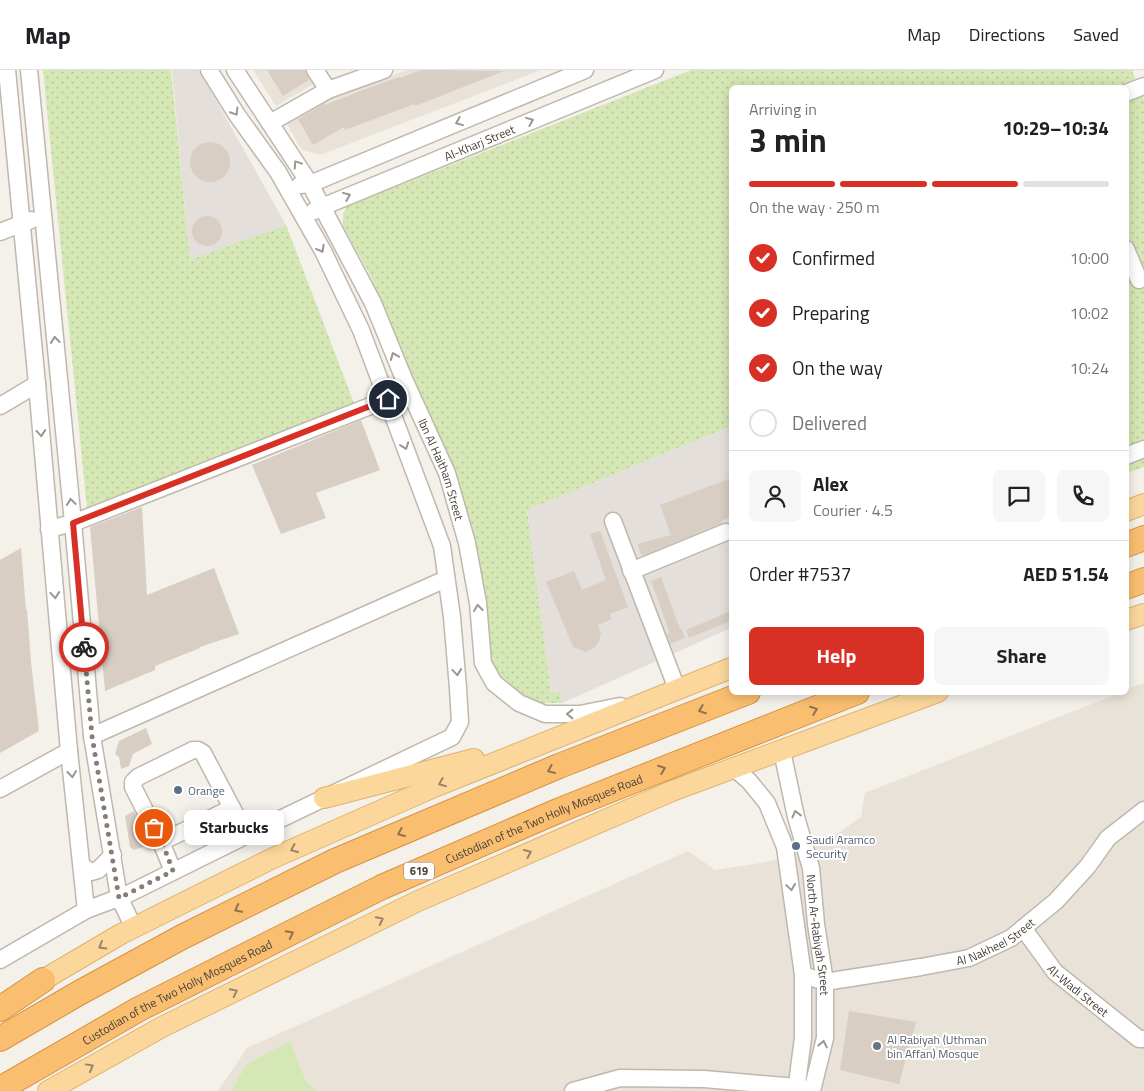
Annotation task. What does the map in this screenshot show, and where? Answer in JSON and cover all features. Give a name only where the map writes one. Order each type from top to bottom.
[{"type":"highway","points":[[1129,543],[1144,538]]},
{"type":"highway","points":[[1129,586],[1144,580]]},
{"type":"highway","points":[[1129,602],[1144,597]]},
{"type":"highway","points":[[0,1039],[79,993],[182,937],[335,861],[559,766],[740,695]]},
{"type":"highway","name":"Custodian of the Two Holly Mosques Road","points":[[0,1089],[140,1009],[382,887],[560,810],[849,695]]},
{"type":"highway","points":[[0,1009],[43,980]]},
{"type":"main road","points":[[1129,510],[1144,504]]},
{"type":"main road","points":[[1129,619],[1144,614]]},
{"type":"main road","points":[[0,1004],[134,928],[282,854],[434,787],[729,669]]},
{"type":"main road","points":[[48,1091],[162,1027],[418,901],[672,791],[930,695]]},
{"type":"main road","points":[[324,798],[553,739]]},
{"type":"street","points":[[7,70],[69,751],[86,910]]},
{"type":"street","points":[[29,70],[92,736],[119,898],[134,928]]},
{"type":"street","name":"Ibn Al Haitham Street","points":[[209,70],[237,115],[278,172],[322,251],[361,330],[442,546],[452,617],[460,722],[452,736],[324,798]]},
{"type":"street","name":"Ibn Al Haitham Street","points":[[235,70],[310,184],[373,303],[404,380],[447,473],[467,543],[478,603],[484,663],[494,683],[520,703],[545,714],[580,714],[652,699]]},
{"type":"street","points":[[315,70],[328,90]]},
{"type":"street","points":[[270,124],[328,90],[384,70]]},
{"type":"street","name":"Al-Kharj Street","points":[[286,186],[310,184],[559,75],[585,70]]},
{"type":"street","name":"Al-Kharj Street","points":[[303,217],[322,207],[655,70]]},
{"type":"street","points":[[0,232],[43,216]]},
{"type":"street","points":[[1129,259],[1136,281]]},
{"type":"street","points":[[0,406],[37,384]]},
{"type":"street","points":[[49,529],[73,523],[388,399]]},
{"type":"street","points":[[1129,455],[1144,449]]},
{"type":"street","points":[[613,521],[677,689]]},
{"type":"street","points":[[631,571],[726,532]]},
{"type":"street","points":[[92,736],[446,579]]},
{"type":"street","points":[[173,871],[162,842],[133,787],[133,782],[138,776],[193,750],[198,750],[203,753],[247,835]]},
{"type":"street","points":[[0,789],[69,751]]},
{"type":"street","name":"North Ar-Rabiyah Street","points":[[782,751],[796,816],[811,868],[816,924],[825,982],[825,1038],[806,1090]]},
{"type":"street","name":"North Ar-Rabiyah Street","points":[[734,768],[749,781],[767,803],[785,847],[803,975],[803,1038],[806,1090]]},
{"type":"street","points":[[0,960],[86,910],[119,898],[324,798]]},
{"type":"street","points":[[162,842],[232,808]]},
{"type":"street","name":"Al Nakheel Street","points":[[803,975],[825,982],[969,958],[1011,938],[1056,902],[1088,866],[1108,838],[1144,810]]},
{"type":"street","points":[[82,866],[91,872],[98,870],[113,855]]},
{"type":"street","name":"Al-Wadi Street","points":[[1023,928],[1055,972],[1139,1039],[1144,1040]]},
{"type":"street","points":[[574,1091],[620,1078],[704,1079],[806,1090]]},
{"type":"shaded area","points":[[172,70],[199,70],[286,225],[190,261]]},
{"type":"shaded area","points":[[253,70],[308,70],[315,83],[276,106]]},
{"type":"shaded area","points":[[407,70],[541,70],[320,155],[302,150],[284,119],[327,100]]},
{"type":"shaded area","points":[[729,427],[729,629],[562,703],[560,692],[551,693],[527,510]]},
{"type":"shaded area","points":[[1144,683],[1144,1091],[218,1091],[247,1048],[688,851],[715,870],[767,862],[821,845],[861,817],[865,793],[1115,695],[1129,695],[1129,689]]},
{"type":"green space","points":[[43,70],[171,70],[190,260],[286,225],[354,403],[87,508]]},
{"type":"green space","points":[[691,70],[1135,70],[1132,71],[1144,100],[1144,467],[1129,472],[1129,85],[729,85],[729,427],[527,510],[551,693],[560,692],[562,703],[541,703],[513,691],[500,676],[493,663],[476,553],[419,394],[371,277],[343,226],[343,214],[348,204],[401,185]]},
{"type":"green space","points":[[290,1041],[306,1082],[318,1091],[231,1091],[247,1064]]},
{"type":"building","points":[[267,70],[305,70],[309,80],[283,96]]},
{"type":"building","points":[[421,70],[504,71],[415,106],[414,104],[345,130],[344,127],[313,145],[298,119],[325,103],[325,105]]},
{"type":"building","points":[[210,142],[224,148],[230,162],[224,176],[210,182],[196,176],[190,162],[196,148]]},
{"type":"building","points":[[207,216],[218,220],[222,231],[218,242],[207,246],[196,242],[192,231],[196,220]]},
{"type":"building","points":[[361,420],[380,470],[316,493],[326,518],[281,534],[252,465]]},
{"type":"building","points":[[729,479],[729,518],[721,521],[722,523],[642,556],[637,544],[671,535],[660,505]]},
{"type":"building","points":[[142,507],[147,595],[214,568],[239,634],[200,647],[155,666],[155,670],[105,691],[90,527]]},
{"type":"building","points":[[600,531],[628,607],[610,614],[612,619],[598,625],[601,633],[599,641],[594,648],[586,652],[573,647],[546,582],[574,571],[582,590],[606,580],[590,534]]},
{"type":"building","points":[[21,548],[39,731],[0,753],[0,560]]},
{"type":"building","points":[[661,577],[685,638],[670,644],[667,634],[670,633],[651,581]]},
{"type":"building","points":[[729,612],[729,622],[689,638],[686,630]]},
{"type":"building","points":[[146,728],[152,744],[133,754],[129,766],[121,769],[119,757],[115,754],[119,741]]},
{"type":"building","points":[[134,811],[151,844],[134,850],[130,847],[125,816]]},
{"type":"building","name":"Al Rabiyah (Uthman bin Affan) Mosque","points":[[849,1011],[916,1022],[899,1084],[840,1070]]},
{"type":"way so far","points":[[84,647],[92,736],[119,898],[173,871],[162,842],[154,828]]},
{"type":"place","name":"Orange","points":[[178,790]]},
{"type":"place","name":"Starbucks","points":[[154,828]]},
{"type":"place","name":"Saudi Aramco Security","points":[[796,846]]},
{"type":"place","name":"Al Rabiyah (Uthman bin Affan) Mosque","points":[[877,1046]]},
{"type":"route","points":[[84,647],[73,523],[388,399]]}]
